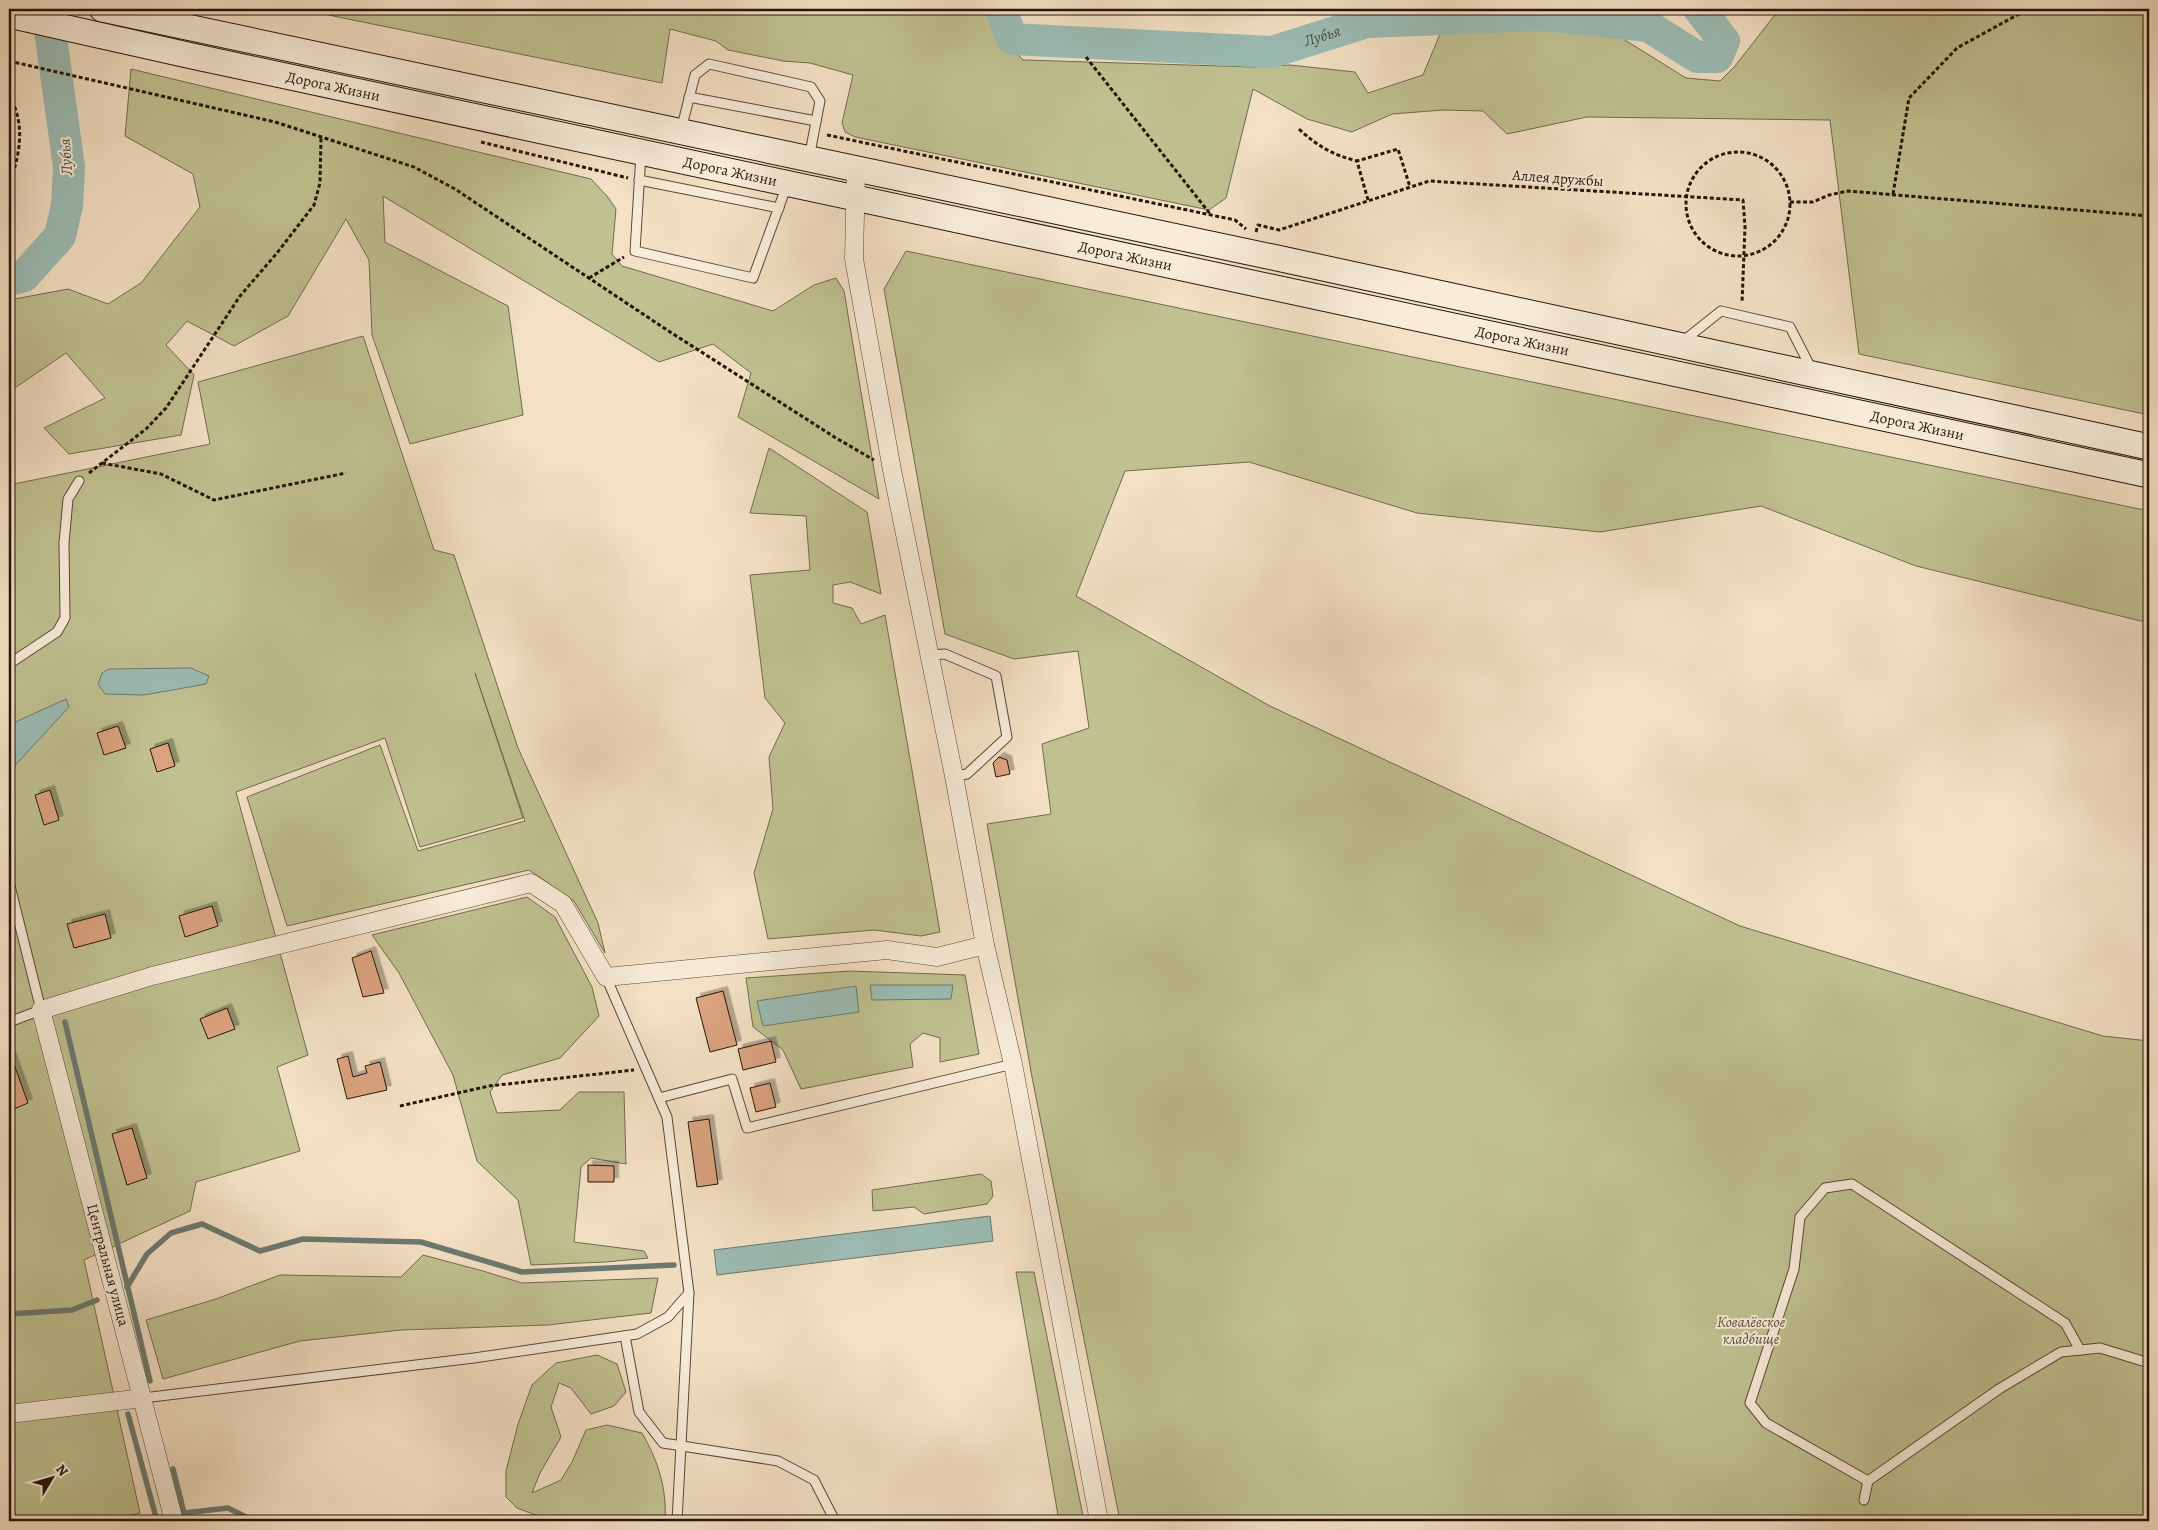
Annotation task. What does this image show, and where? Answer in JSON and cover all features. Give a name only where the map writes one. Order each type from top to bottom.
[{"type":"main road","name":"Дорога Жизни","points":[[105,9],[179,16],[307,53],[809,158],[2149,447]]},
{"type":"main road","name":"Дорога Жизни","points":[[9,15],[192,56],[2149,475]]},
{"type":"street","points":[[856,169],[854,259],[892,470],[954,776],[985,945],[1013,1064],[1099,1521]]},
{"type":"street","points":[[41,1010],[152,976],[531,883],[564,904],[606,977],[887,950],[937,957],[985,945]]},
{"type":"street","name":"Центральная улица","points":[[41,1010],[174,1521]]},
{"type":"street","points":[[9,1414],[142,1398]]},
{"type":"lane","points":[[680,132],[694,75],[709,64],[811,87],[820,101],[809,158]]},
{"type":"lane","points":[[689,97],[816,121]]},
{"type":"lane","points":[[641,151],[635,251],[753,278],[788,183]]},
{"type":"lane","points":[[640,180],[779,208]]},
{"type":"lane","points":[[1678,345],[1721,311],[1741,315],[1790,327],[1815,374]]},
{"type":"lane","points":[[9,664],[57,632],[65,618],[64,534],[68,499],[79,481]]},
{"type":"lane","points":[[930,655],[945,654],[996,676],[1007,737],[967,774],[954,776]]},
{"type":"lane","points":[[9,882],[41,1010],[9,1022]]},
{"type":"lane","points":[[606,977],[667,1117],[689,1293],[677,1521]]},
{"type":"lane","points":[[659,1098],[732,1079],[747,1128],[1013,1064]]},
{"type":"lane","points":[[1868,1481],[1766,1423],[1750,1403],[1794,1269],[1800,1217],[1825,1188],[1852,1184],[2065,1323],[2080,1350]]},
{"type":"lane","points":[[142,1398],[474,1358],[637,1334],[668,1317],[689,1293]]},
{"type":"lane","points":[[625,1336],[639,1412],[663,1442],[778,1461],[814,1480],[834,1518],[833,1521]]},
{"type":"lane","points":[[1864,1500],[1868,1481],[1999,1389],[2061,1352],[2100,1348],[2149,1363]]},
{"type":"path","points":[[1893,194],[1909,98],[1957,48],[2028,9]]},
{"type":"path","points":[[1086,57],[1212,215]]},
{"type":"path","points":[[9,61],[275,122],[414,167],[455,189],[836,438],[892,470]]},
{"type":"path","points":[[9,94],[18,120],[21,139],[17,163],[9,185]]},
{"type":"path","points":[[814,132],[1235,220],[1255,235],[1258,225],[1279,230],[1410,187],[1398,149],[1357,161],[1328,152],[1299,129]]},
{"type":"path","points":[[79,481],[146,428],[166,408],[240,296],[277,253],[314,205],[320,183],[321,137]]},
{"type":"path","points":[[1740,151],[1764,158],[1782,175],[1790,195],[1790,202],[1790,211],[1784,230],[1771,245],[1744,255],[1732,256],[1717,252],[1699,238],[1687,217],[1686,197],[1693,176],[1708,160],[1722,154],[1740,151]]},
{"type":"path","points":[[1357,161],[1368,200]]},
{"type":"path","name":"Аллея дружбы","points":[[1410,187],[1429,181],[1743,200],[1744,255]]},
{"type":"path","points":[[1790,202],[1813,202],[1829,195],[1848,191],[2149,216]]},
{"type":"path","points":[[589,278],[635,251]]},
{"type":"path","points":[[1741,315],[1744,255]]},
{"type":"path","points":[[102,463],[161,474],[214,500],[346,473]]},
{"type":"path","points":[[400,1106],[489,1086],[647,1069]]},
{"type":"green space","points":[[299,9],[991,9],[999,35],[1023,60],[1253,67],[1290,65],[1355,72],[1368,93],[1423,75],[1440,34],[1438,9],[1623,9],[1625,40],[1686,78],[1720,81],[1735,66],[1774,16],[1789,9],[2149,9],[2149,415],[1859,354],[1830,120],[1587,117],[1507,134],[1483,111],[1443,110],[1392,114],[1352,132],[1307,119],[1253,89],[1226,198],[1209,210],[855,137],[845,132],[842,123],[853,75],[810,63],[783,61],[728,50],[716,41],[670,29],[662,83]]},
{"type":"green space","points":[[131,69],[591,179],[616,209],[612,254],[622,266],[773,311],[814,285],[836,278],[844,291],[879,499],[738,417],[751,373],[713,344],[659,362],[383,196],[385,242],[508,306],[523,415],[410,444],[372,335],[369,260],[346,219],[288,316],[234,346],[187,321],[166,345],[194,375],[181,435],[69,454],[44,428],[105,398],[66,353],[9,392],[9,300],[68,289],[108,304],[141,283],[200,207],[193,174],[125,136]]},
{"type":"green space","name":"Ковалёвское кладбище","points":[[906,251],[2149,511],[2149,623],[1916,566],[1761,506],[1600,532],[1417,513],[1249,462],[1125,471],[1076,596],[1270,706],[1740,926],[2103,1036],[2149,1041],[2149,1521],[1120,1521],[1032,1077],[987,824],[1051,814],[1042,744],[1089,728],[1078,651],[1014,659],[945,634],[884,289]]},
{"type":"green space","points":[[363,336],[434,550],[454,555],[518,748],[598,923],[605,953],[574,901],[529,870],[287,926],[247,797],[380,745],[418,851],[525,821],[475,673],[523,818],[420,847],[385,738],[236,792],[308,1055],[277,1067],[300,1151],[196,1182],[190,1211],[84,1260],[140,1513],[107,1521],[9,1521],[9,485],[210,444],[198,382]]},
{"type":"green space","points":[[769,448],[867,512],[881,594],[850,582],[833,585],[833,603],[852,608],[861,624],[885,615],[940,932],[921,936],[874,930],[768,939],[754,873],[773,809],[769,757],[785,723],[765,698],[750,575],[810,570],[806,516],[750,513]]},
{"type":"green space","points":[[527,897],[555,917],[592,987],[599,1016],[560,1058],[502,1075],[490,1092],[497,1113],[560,1110],[579,1092],[624,1092],[626,1164],[591,1158],[581,1167],[574,1242],[644,1251],[648,1258],[531,1265],[518,1200],[477,1161],[453,1075],[399,973],[372,935]]},
{"type":"green space","points":[[850,971],[965,975],[979,1054],[940,1062],[940,1038],[923,1033],[910,1044],[913,1067],[801,1089],[783,1050],[753,1027],[746,978]]},
{"type":"green space","points":[[981,1174],[991,1181],[993,1196],[987,1204],[924,1214],[914,1207],[873,1211],[872,1190]]},
{"type":"green space","points":[[423,1255],[522,1283],[658,1278],[651,1313],[548,1325],[401,1330],[300,1341],[163,1379],[146,1320],[216,1299],[280,1275],[401,1277]]},
{"type":"green space","points":[[1016,1272],[1034,1272],[1084,1521],[1059,1521]]},
{"type":"green space","points":[[597,1355],[617,1364],[626,1392],[614,1406],[591,1414],[571,1388],[559,1383],[551,1407],[561,1437],[540,1473],[532,1493],[561,1480],[572,1462],[586,1430],[607,1425],[642,1433],[657,1464],[663,1486],[665,1521],[542,1521],[541,1517],[517,1508],[506,1497],[506,1471],[518,1424],[532,1385],[556,1363]]},
{"type":"water","points":[[191,668],[209,676],[206,684],[144,695],[105,694],[98,684],[102,673],[109,669]]},
{"type":"water","points":[[66,699],[69,707],[9,772],[9,725]]},
{"type":"water","points":[[870,985],[953,985],[951,999],[872,1000]]},
{"type":"water","points":[[856,986],[859,1012],[763,1026],[757,1001]]},
{"type":"water","points":[[990,1216],[993,1241],[717,1275],[714,1250]]},
{"type":"building","points":[[118,726],[126,748],[104,755],[97,733]]},
{"type":"building","points":[[168,743],[175,766],[157,772],[150,749]]},
{"type":"building","points":[[999,757],[1007,760],[1010,774],[996,777],[993,763]]},
{"type":"building","points":[[50,790],[59,820],[44,825],[35,795]]},
{"type":"building","points":[[212,906],[218,926],[185,937],[179,916]]},
{"type":"building","points":[[105,914],[111,938],[74,948],[67,924]]},
{"type":"building","points":[[371,951],[384,993],[363,997],[352,958]]},
{"type":"building","points":[[723,991],[737,1045],[710,1052],[696,998]]},
{"type":"building","points":[[227,1008],[235,1029],[208,1039],[200,1019]]},
{"type":"building","points":[[771,1041],[776,1062],[743,1070],[738,1049]]},
{"type":"building","points":[[11,1056],[28,1103],[9,1111],[9,1057]]},
{"type":"building","points":[[348,1056],[353,1077],[367,1073],[365,1066],[380,1062],[387,1090],[347,1099],[337,1059]]},
{"type":"building","points":[[770,1083],[776,1107],[756,1112],[750,1088]]},
{"type":"building","points":[[709,1119],[718,1184],[697,1187],[688,1122]]},
{"type":"building","points":[[132,1128],[147,1178],[127,1185],[112,1134]]},
{"type":"building","points":[[588,1165],[614,1166],[614,1182],[588,1182]]},
{"type":"waterway","name":"Лубья","points":[[9,280],[24,276],[60,236],[67,205],[69,167],[47,9]]},
{"type":"waterway","name":"Лубья","points":[[1001,9],[1012,39],[1272,52],[1367,22],[1545,15],[1648,26],[1697,57],[1717,57],[1724,41],[1699,9]]},
{"type":"waterway","points":[[65,1022],[150,1381]]},
{"type":"waterway","points":[[127,1287],[147,1254],[171,1233],[202,1224],[260,1251],[303,1239],[421,1242],[522,1272],[674,1265]]},
{"type":"waterway","points":[[9,1314],[72,1310],[97,1300]]},
{"type":"waterway","points":[[128,1414],[157,1521]]},
{"type":"waterway","points":[[173,1469],[186,1521]]},
{"type":"waterway","points":[[184,1513],[228,1508],[254,1521]]}]
